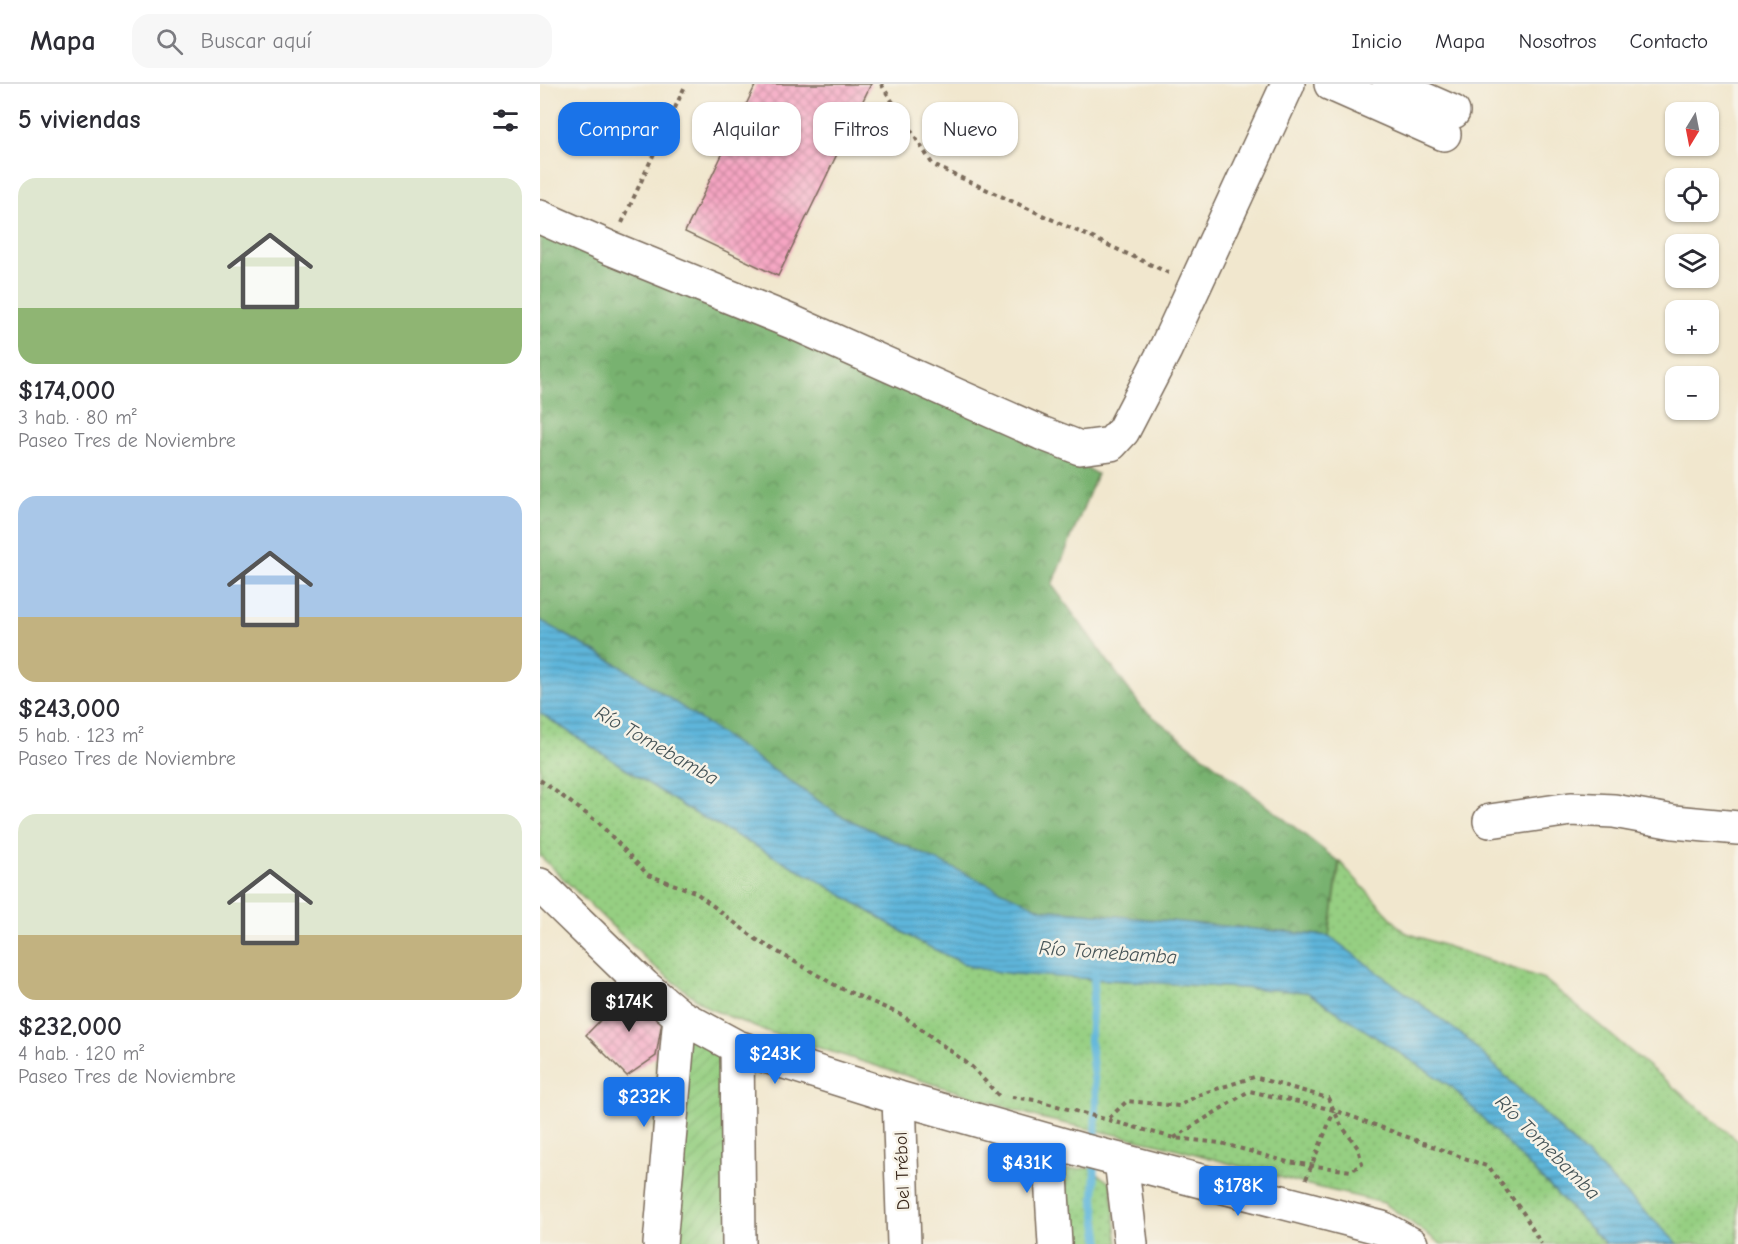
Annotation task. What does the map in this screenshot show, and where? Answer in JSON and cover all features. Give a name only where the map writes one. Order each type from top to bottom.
[{"type":"street","points":[[540,217],[792,322],[1041,433],[1080,448],[1111,444],[1123,431],[1165,350],[1288,84]]},
{"type":"street","points":[[1331,84],[1449,123],[1389,84]]},
{"type":"street","points":[[1490,820],[1571,809],[1614,811],[1674,822],[1738,828]]},
{"type":"street","points":[[540,885],[644,986],[680,1016],[737,1047],[899,1098],[992,1109],[1049,1141],[1292,1204],[1411,1244]]},
{"type":"street","points":[[660,1244],[680,1016]]},
{"type":"street","points":[[737,1047],[739,1244]]},
{"type":"street","name":"Del Trébol","points":[[899,1098],[904,1244]]},
{"type":"street","points":[[1049,1141],[1055,1244]]},
{"type":"street","points":[[1104,1156],[1131,1244]]},
{"type":"path","points":[[610,248],[686,84]]},
{"type":"path","points":[[881,84],[933,165],[1194,285]]},
{"type":"path","points":[[540,780],[599,823],[648,875],[695,892],[757,940],[840,988],[902,1015],[972,1067],[992,1109],[1035,1100],[1107,1120],[1174,1138],[1221,1143],[1288,1162],[1351,1171],[1362,1164],[1358,1148],[1341,1125],[1328,1098],[1254,1077],[1198,1095],[1179,1106],[1127,1101],[1107,1120]]},
{"type":"path","points":[[1169,1142],[1249,1091],[1334,1110],[1489,1167],[1524,1214],[1542,1244]]},
{"type":"path","points":[[1292,1204],[1312,1165],[1334,1110]]},
{"type":"green space","points":[[540,223],[946,393],[1097,474],[1052,585],[1142,708],[1339,862],[1329,936],[1041,909],[839,815],[632,673],[540,620]]},
{"type":"green space","points":[[540,713],[686,808],[819,881],[919,942],[971,967],[1012,974],[1307,992],[1452,1087],[1606,1244],[1441,1244],[1384,1203],[1304,1184],[1163,1145],[1040,1118],[760,1029],[708,1008],[650,963],[540,856]]},
{"type":"green space","points":[[1340,862],[1404,932],[1544,979],[1738,1141],[1738,1244],[1678,1244],[1466,1038],[1329,936]]},
{"type":"green space","points":[[663,1016],[736,1064],[736,1244],[654,1244],[656,1056]]},
{"type":"green space","points":[[1090,1168],[1111,1184],[1118,1244],[1069,1244],[1064,1170]]},
{"type":"water","name":"Río Tomebamba","points":[[540,620],[632,673],[839,815],[1041,909],[1329,936],[1466,1038],[1678,1244],[1606,1244],[1452,1087],[1307,992],[1012,974],[971,967],[919,942],[819,881],[686,808],[540,713]]},
{"type":"building","points":[[756,84],[871,84],[862,102],[813,102],[813,156],[836,156],[778,276],[685,232],[721,156],[801,156],[801,102],[747,102]]},
{"type":"building","points":[[630,990],[663,1016],[656,1056],[627,1076],[586,1035]]},
{"type":"waterway","name":"Río Tomebamba","points":[[1095,970],[1090,1041],[1096,1096],[1095,1147]]},
{"type":"waterway","points":[[1095,1162],[1094,1200],[1100,1244]]}]
